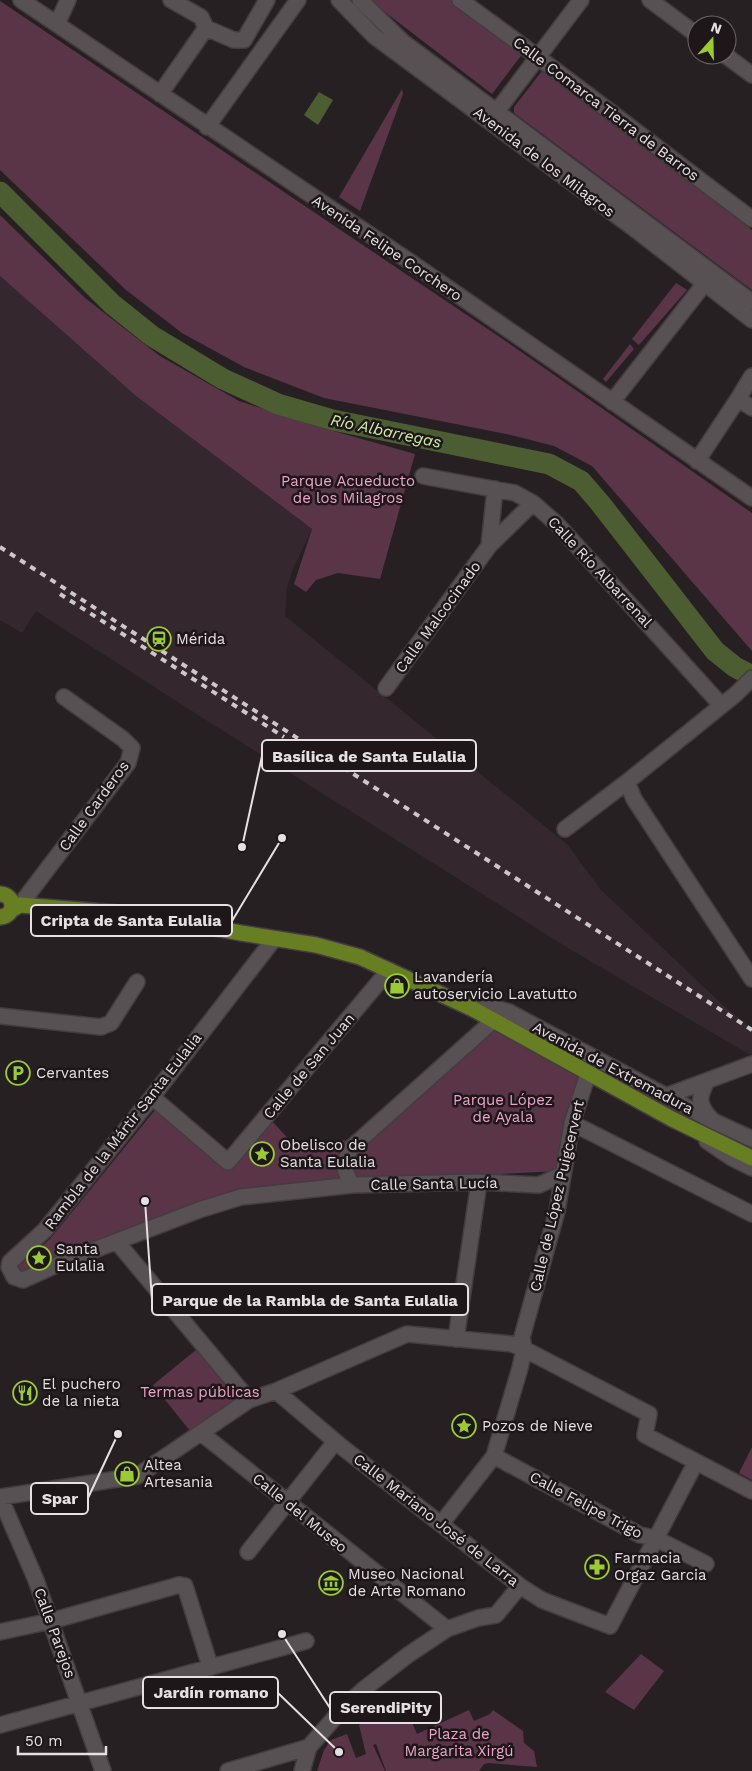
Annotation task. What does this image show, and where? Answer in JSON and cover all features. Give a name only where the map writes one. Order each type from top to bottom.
[{"type":"main road","points":[[0,894],[8,896],[12,901],[11,910]]},
{"type":"main road","name":"Avenida de Extremadura","points":[[11,910],[143,915],[316,945],[360,957],[473,1009],[672,1119],[752,1158]]},
{"type":"street","name":"Avenida Felipe Corchero","points":[[21,0],[207,127],[409,261],[752,498]]},
{"type":"street","points":[[57,24],[68,0]]},
{"type":"street","points":[[171,0],[201,18],[206,28],[234,40],[244,40],[267,0]]},
{"type":"street","points":[[207,127],[298,0]]},
{"type":"street","name":"Avenida de los Milagros","points":[[339,0],[374,36],[752,320]]},
{"type":"street","name":"Avenida de los Milagros","points":[[360,0],[403,42],[752,302]]},
{"type":"street","name":"Calle Comarca Tierra de Barros","points":[[460,0],[539,56],[628,127],[749,211]]},
{"type":"street","points":[[497,111],[581,0]]},
{"type":"street","points":[[650,0],[687,27]]},
{"type":"street","points":[[160,94],[206,28]]},
{"type":"street","points":[[737,64],[752,75]]},
{"type":"street","points":[[612,402],[705,283]]},
{"type":"street","points":[[697,460],[752,376]]},
{"type":"street","points":[[738,399],[752,408]]},
{"type":"street","name":"Calle Río Albarrenal","points":[[423,476],[515,493],[533,503],[557,524],[721,705]]},
{"type":"street","name":"Calle Malcocinado","points":[[489,546],[495,489]]},
{"type":"street","name":"Calle Malcocinado","points":[[386,688],[489,546],[533,503]]},
{"type":"street","points":[[565,828],[627,782],[736,694],[752,678]]},
{"type":"street","name":"Calle Carderos","points":[[11,910],[128,762],[132,748],[123,739],[64,698]]},
{"type":"street","points":[[627,782],[634,799],[752,979]]},
{"type":"street","name":"Rambla de la Mártir Santa Eulalia","points":[[274,939],[152,1097],[45,1230],[15,1256],[10,1262],[9,1267],[14,1277],[23,1280],[64,1261],[199,1210],[242,1197],[352,1185]]},
{"type":"street","name":"Calle de San Juan","points":[[228,1162],[389,970]]},
{"type":"street","points":[[0,1016],[101,1027],[111,1023],[137,982]]},
{"type":"street","name":"Avenida de Extremadura","points":[[473,1009],[477,1007],[492,1008],[509,1012],[711,1120],[752,1139]]},
{"type":"street","name":"Calle Santa Lucía","points":[[494,1020],[352,1147],[345,1159],[344,1171],[352,1185],[479,1182],[539,1185],[563,1174]]},
{"type":"street","points":[[666,1096],[752,1064]]},
{"type":"street","name":"Calle de López Puigcervert","points":[[494,1456],[520,1368],[524,1348],[522,1337],[558,1205],[572,1123],[588,1074]]},
{"type":"street","points":[[707,1081],[700,1094],[701,1107],[711,1120]]},
{"type":"street","name":"Rambla de la Mártir Santa Eulalia","points":[[152,1097],[228,1162]]},
{"type":"street","name":"Avenida de Extremadura","points":[[672,1119],[732,1158],[752,1168]]},
{"type":"street","points":[[572,1123],[752,1214]]},
{"type":"street","points":[[456,1339],[479,1182]]},
{"type":"street","points":[[539,1185],[548,1192],[558,1205]]},
{"type":"street","points":[[117,1242],[248,1400]]},
{"type":"street","points":[[0,1497],[138,1476],[248,1400],[276,1391],[407,1334],[512,1344],[524,1348],[649,1414],[645,1435],[752,1491]]},
{"type":"street","name":"Calle Mariano José de Larra","points":[[276,1391],[336,1442],[520,1586],[542,1600],[610,1626],[655,1538]]},
{"type":"street","name":"Calle del Museo","points":[[201,1433],[447,1629]]},
{"type":"street","points":[[248,1552],[336,1442]]},
{"type":"street","points":[[441,1524],[494,1456]]},
{"type":"street","name":"Calle Felipe Trigo","points":[[494,1456],[640,1535],[655,1538],[706,1564]]},
{"type":"street","points":[[655,1538],[696,1462]]},
{"type":"street","name":"Calle Parejos","points":[[0,1497],[36,1580],[103,1771]]},
{"type":"street","points":[[0,1632],[51,1621],[179,1585],[185,1586],[210,1666]]},
{"type":"street","points":[[302,1771],[309,1747],[343,1708],[364,1689],[408,1655],[447,1629],[478,1618],[496,1615],[520,1586]]},
{"type":"street","points":[[0,1725],[306,1640]]},
{"type":"street","points":[[228,1771],[309,1747]]},
{"type":"shaded area","points":[[319,92],[333,100],[318,125],[304,115]]},
{"type":"shaded area","points":[[0,276],[136,396],[312,529],[292,571],[287,587],[285,616],[567,844],[601,890],[723,1005],[752,1029],[752,1056],[568,948],[36,611],[22,633],[0,620]]},
{"type":"green space","points":[[371,0],[451,0],[523,53],[492,94]]},
{"type":"green space","points":[[0,1],[507,342],[752,513],[752,651],[592,466],[554,446],[511,435],[324,398],[244,367],[182,333],[126,290],[0,170]]},
{"type":"green space","points":[[542,71],[752,230],[752,290],[514,113],[514,107]]},
{"type":"green space","points":[[402,89],[403,94],[360,211],[339,197]]},
{"type":"green space","name":"Parque Acueducto de los Milagros","points":[[0,215],[85,298],[160,356],[239,401],[323,428],[415,454],[380,579],[338,573],[316,580],[306,592],[294,584],[312,529],[136,396],[0,276]]},
{"type":"green space","points":[[676,283],[687,290],[639,345],[632,339]]},
{"type":"green space","points":[[630,344],[634,349],[606,382],[603,379]]},
{"type":"green space","name":"Parque López de Ayala","points":[[497,1028],[581,1076],[559,1171],[358,1181],[354,1173],[353,1162],[360,1151]]},
{"type":"green space","points":[[155,1110],[227,1168],[269,1118],[298,1149],[345,1140],[338,1166],[343,1182],[175,1213],[25,1270],[19,1270],[18,1266],[50,1239]]},
{"type":"green space","name":"Termas públicas","points":[[202,1345],[249,1400],[195,1437],[153,1385]]},
{"type":"green space","points":[[752,1447],[752,1480],[739,1473]]},
{"type":"green space","points":[[641,1654],[664,1671],[634,1710],[605,1692]]},
{"type":"green space","name":"Plaza de Margarita Xirgú","points":[[469,1710],[474,1721],[490,1714],[493,1710],[523,1731],[524,1743],[534,1751],[537,1767],[488,1763],[484,1764],[479,1771],[386,1771],[376,1744],[373,1745],[385,1771],[317,1771],[324,1750],[331,1740],[347,1734],[356,1758],[366,1754],[359,1725],[373,1716],[395,1718],[407,1711],[417,1734]]},
{"type":"waterway","name":"Río Albarregas","points":[[0,192],[112,304],[152,336],[223,379],[278,404],[333,420],[549,464],[581,481],[715,651],[735,667],[752,676]]},
{"type":"railway","points":[[0,547],[752,1030]]},
{"type":"railway","points":[[60,594],[284,737]]},
{"type":"place","name":"Mérida","points":[[159,639]]},
{"type":"place","name":"Cripta de Santa Eulalia","points":[[282,838]]},
{"type":"place","name":"Basílica de Santa Eulalia","points":[[242,847]]},
{"type":"place","name":"Lavandería autoservicio Lavatutto","points":[[397,986]]},
{"type":"place","name":"Cervantes","points":[[18,1073]]},
{"type":"place","name":"Obelisco de Santa Eulalia","points":[[262,1154]]},
{"type":"place","name":"Parque de la Rambla de Santa Eulalia","points":[[145,1201]]},
{"type":"place","name":"Santa Eulalia","points":[[39,1258]]},
{"type":"place","name":"El puchero de la nieta","points":[[25,1393]]},
{"type":"place","name":"Pozos de Nieve","points":[[464,1426]]},
{"type":"place","name":"Spar","points":[[118,1434]]},
{"type":"place","name":"Altea Artesania","points":[[127,1474]]},
{"type":"place","name":"Farmacia Orgaz Garcia","points":[[597,1567]]},
{"type":"place","name":"Museo Nacional de Arte Romano","points":[[331,1583]]},
{"type":"place","name":"SerendiPity","points":[[282,1634]]},
{"type":"place","name":"Jardín romano","points":[[339,1752]]}]
